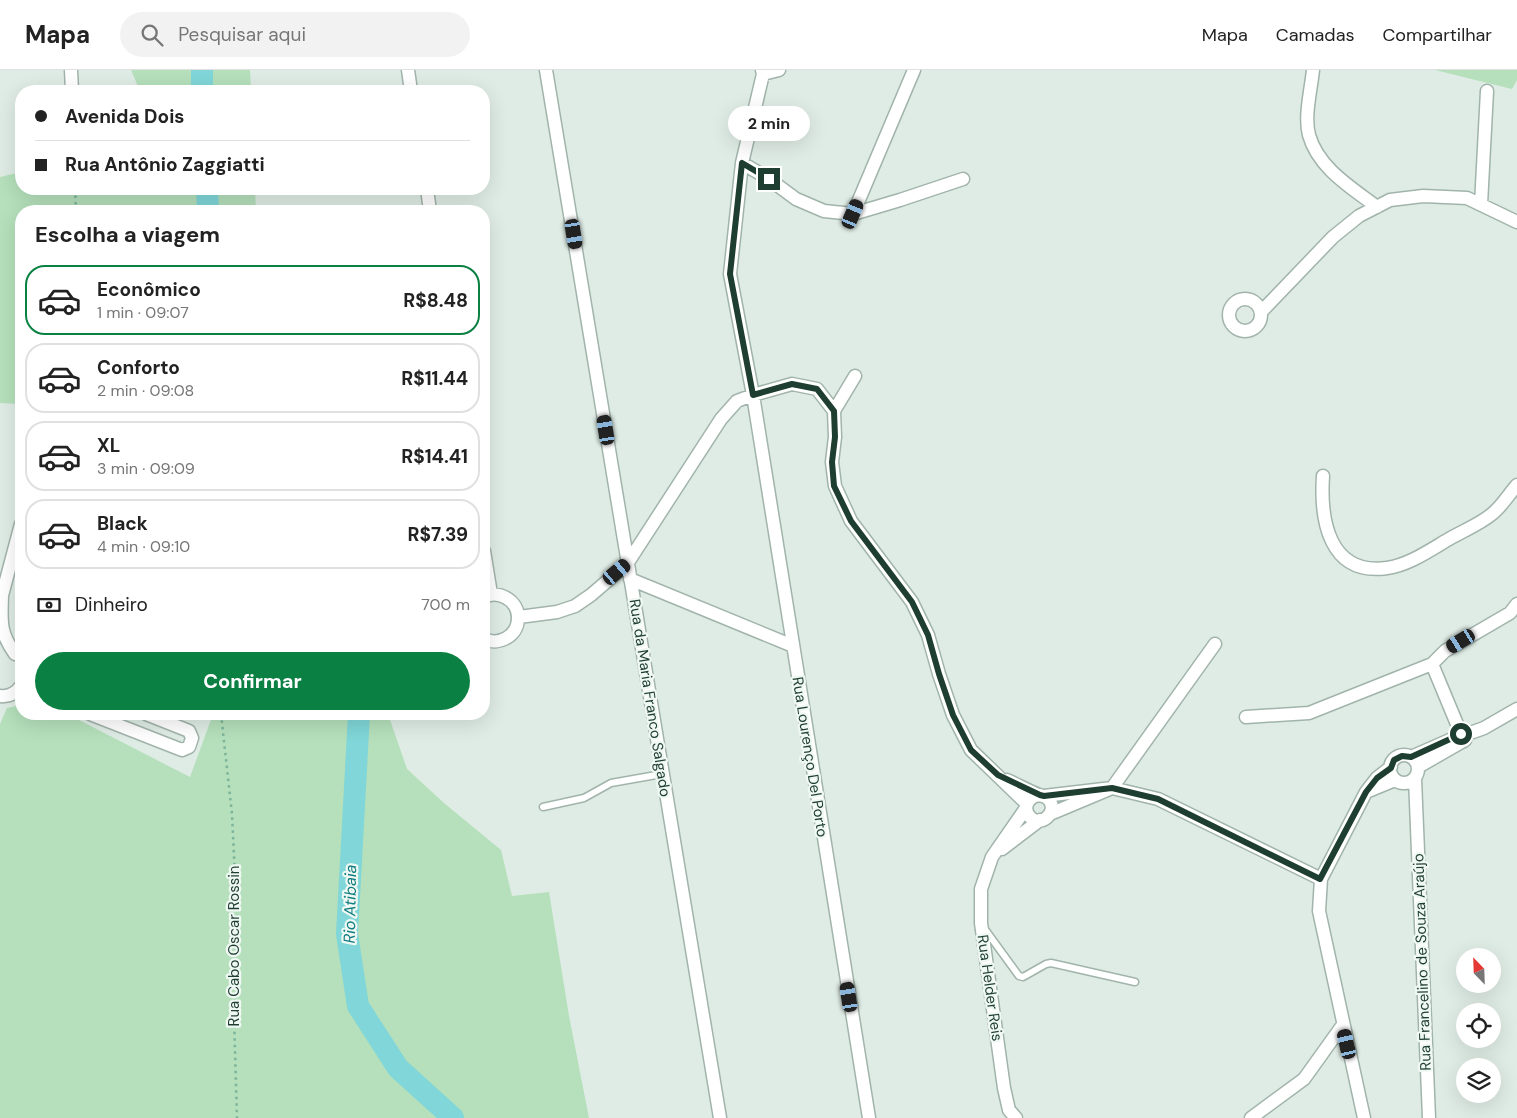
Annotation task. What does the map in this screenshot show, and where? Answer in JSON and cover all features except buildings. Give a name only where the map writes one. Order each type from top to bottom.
[{"type":"street","points":[[71,70],[72,85]]},
{"type":"street","points":[[408,70],[410,85]]},
{"type":"street","name":"Rua da Maria Franco Salgado","points":[[546,70],[720,1118]]},
{"type":"street","points":[[762,72],[779,70]]},
{"type":"street","points":[[853,214],[914,70]]},
{"type":"street","points":[[1313,70],[1308,117],[1309,135],[1319,156],[1335,175],[1377,207]]},
{"type":"street","name":"Rua Lourenço Del Porto","points":[[762,72],[742,163],[730,274],[753,395],[869,1118]]},
{"type":"street","points":[[1481,204],[1487,91]]},
{"type":"street","points":[[742,163],[796,199],[824,211],[853,214],[963,179]]},
{"type":"street","points":[[1261,312],[1333,237],[1360,216],[1390,200],[1423,196],[1467,198],[1517,222]]},
{"type":"street","points":[[855,376],[834,411],[835,437],[832,462],[834,486],[851,521],[912,602],[928,635],[953,715],[971,750],[1027,806]]},
{"type":"street","points":[[519,617],[557,612],[575,606],[627,564],[721,419],[737,401],[792,384],[817,389],[834,411]]},
{"type":"street","points":[[1323,476],[1322,495],[1325,520],[1334,546],[1348,562],[1369,569],[1389,568],[1416,558],[1493,514],[1517,485]]},
{"type":"street","points":[[15,546],[1,599],[1,632],[4,640],[15,652]]},
{"type":"street","points":[[630,580],[793,646]]},
{"type":"street","points":[[490,595],[505,597],[511,601],[519,617],[515,629],[504,640],[497,642],[490,640]]},
{"type":"street","points":[[1246,717],[1309,713],[1432,664],[1445,651],[1510,612],[1517,604]]},
{"type":"street","points":[[992,857],[1045,817],[1112,788],[1215,644]]},
{"type":"street","points":[[0,651],[4,650],[15,655]]},
{"type":"street","points":[[1432,664],[1466,736]]},
{"type":"street","points":[[1,698],[15,692]]},
{"type":"street","points":[[1364,1118],[1342,1026],[1319,911],[1320,879],[1366,792],[1377,778],[1405,772],[1466,736],[1517,710]]},
{"type":"street","points":[[105,720],[182,750],[189,747],[192,738],[189,731],[161,720]]},
{"type":"street","name":"Rua Francelino de Souza Araújo","points":[[1405,772],[1416,807],[1429,1118]]},
{"type":"street","points":[[998,775],[1050,801],[1052,806],[1045,817]]},
{"type":"street","points":[[1045,817],[1032,818],[1027,812],[1027,806],[1032,797],[1112,788],[1158,799],[1320,879]]},
{"type":"street","name":"Rua Helder Reis","points":[[1016,1118],[1009,1110],[1004,1088],[981,923],[981,889],[992,857],[1027,806]]},
{"type":"street","points":[[1251,1118],[1304,1079],[1342,1026]]},
{"type":"lane","points":[[543,807],[584,798],[612,783],[662,774]]},
{"type":"lane","points":[[981,923],[1019,976],[1026,976],[1041,966],[1051,963],[1136,982]]},
{"type":"path","name":"Rua Cabo Oscar Rossin","points":[[222,720],[232,814],[238,919],[234,1017],[237,1118]]},
{"type":"green space","points":[[131,70],[250,70],[251,85],[137,85]]},
{"type":"green space","points":[[1435,70],[1517,70],[1517,80],[1512,89]]},
{"type":"green space","points":[[15,173],[15,195],[255,195],[256,205],[15,205],[15,404],[0,403],[0,177]]},
{"type":"green space","points":[[15,706],[15,720],[79,720],[190,777],[211,720],[390,720],[407,769],[444,803],[501,850],[512,896],[549,892],[569,1016],[589,1118],[0,1118],[0,724],[7,708]]},
{"type":"waterway","name":"Rio Atibaia","points":[[202,70],[202,85]]},
{"type":"waterway","name":"Rio Atibaia","points":[[207,195],[208,205]]},
{"type":"waterway","name":"Rio Atibaia","points":[[359,720],[347,934],[358,1006],[398,1068],[453,1118]]},
{"type":"route","points":[[769,179],[742,163],[730,274],[753,395],[792,384],[817,389],[834,411],[835,437],[832,462],[834,486],[851,521],[912,602],[928,635],[953,715],[971,750],[998,775],[1044,796],[1112,788],[1158,799],[1320,879],[1366,792],[1377,778],[1391,768],[1394,760],[1402,756],[1411,757],[1461,734]]}]
